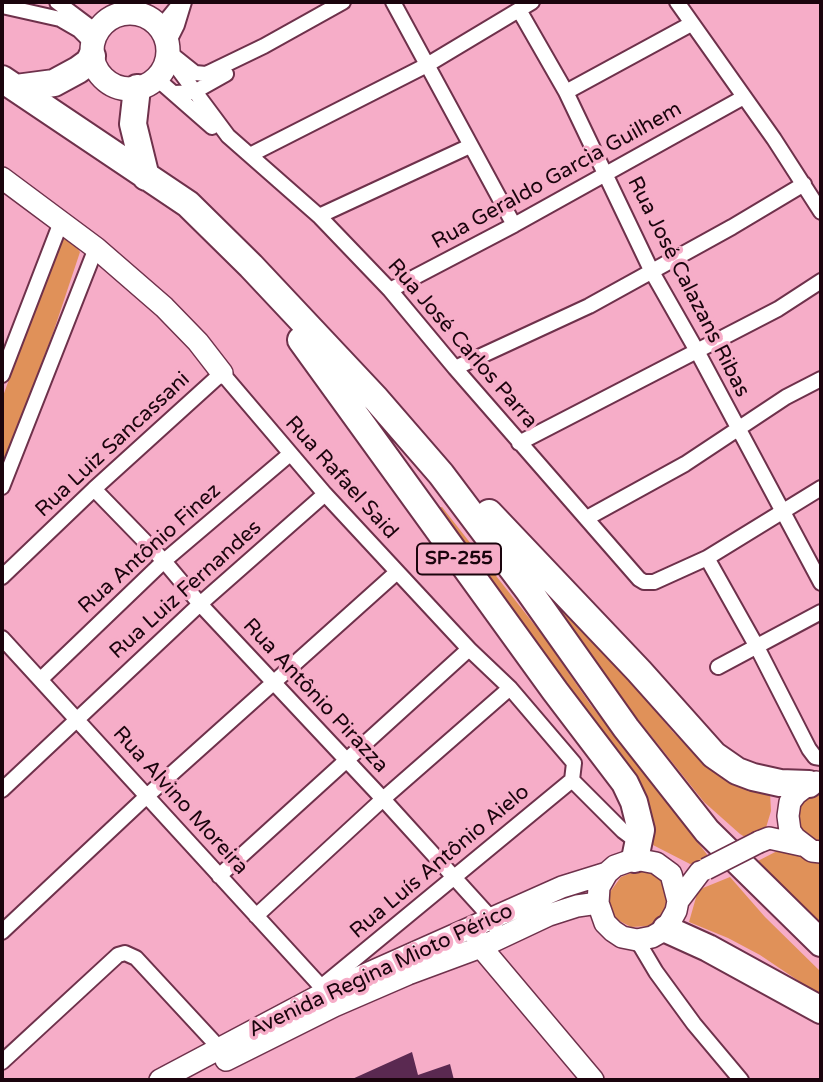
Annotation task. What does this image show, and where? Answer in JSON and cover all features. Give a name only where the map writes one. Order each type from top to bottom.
[{"type":"highway","points":[[9,83],[54,82],[89,62],[94,44]]},
{"type":"highway","name":"SP-255","points":[[9,83],[188,204],[251,266],[376,399],[441,474],[529,591],[626,728],[707,831],[821,943]]},
{"type":"highway","points":[[146,177],[133,124],[147,83]]},
{"type":"highway","name":"SP-255","points":[[251,266],[351,410],[625,783],[640,818],[637,851]]},
{"type":"highway","name":"SP-255","points":[[376,399],[435,451],[499,524],[639,671],[714,755],[737,771],[753,777],[780,783],[817,781]]},
{"type":"highway","points":[[666,929],[708,948],[816,1008]]},
{"type":"main road","points":[[139,8],[150,19],[166,45],[166,63],[147,83],[125,89],[103,78],[96,68],[94,44],[104,22],[116,9],[126,13],[139,8]]},
{"type":"street","points":[[57,2],[94,44]]},
{"type":"street","points":[[182,2],[177,25],[166,45],[195,73],[206,74],[264,46],[342,2]]},
{"type":"street","points":[[393,2],[514,225]]},
{"type":"street","points":[[250,155],[427,65],[532,2]]},
{"type":"street","points":[[677,2],[821,212]]},
{"type":"street","points":[[2,6],[60,19],[79,30],[94,44]]},
{"type":"street","name":"Rua José Calazans Ribas","points":[[519,10],[566,92],[652,271],[821,583]]},
{"type":"street","points":[[566,92],[691,24]]},
{"type":"street","name":"Rua José Carlos Parra","points":[[166,45],[194,92],[228,136]]},
{"type":"street","points":[[175,93],[194,92],[229,72],[264,46]]},
{"type":"street","name":"Rua José Carlos Parra","points":[[147,83],[175,93],[319,216],[390,290],[519,443],[639,579],[654,582],[707,558]]},
{"type":"street","name":"Rua Geraldo Garcia Guilhem","points":[[390,290],[514,225],[744,97]]},
{"type":"street","points":[[319,216],[470,146]]},
{"type":"street","points":[[2,178],[96,248],[164,307],[198,342],[222,373]]},
{"type":"street","points":[[455,368],[589,306],[804,184]]},
{"type":"street","points":[[2,374],[61,222]]},
{"type":"street","points":[[2,486],[96,248]]},
{"type":"street","points":[[519,443],[778,309],[821,281]]},
{"type":"street","name":"Rua Rafael Said","points":[[222,373],[290,454],[397,572],[469,649],[510,688],[574,763],[572,780]]},
{"type":"street","name":"Rua Luiz Sancassani","points":[[2,577],[222,373]]},
{"type":"street","points":[[587,518],[685,464],[786,397],[821,379]]},
{"type":"street","name":"Rua Antônio Finez","points":[[41,679],[164,561],[290,454]]},
{"type":"street","points":[[818,757],[809,749],[757,647],[707,558],[821,488]]},
{"type":"street","name":"Rua Antônio Pirazza","points":[[94,489],[164,561],[200,604],[454,876],[488,927]]},
{"type":"street","name":"Rua Luiz Fernandes","points":[[2,790],[200,604],[326,494]]},
{"type":"street","points":[[2,932],[148,795],[397,572]]},
{"type":"street","points":[[718,667],[821,612]]},
{"type":"street","name":"Rua Alvino Moreira","points":[[2,638],[148,795],[327,995]]},
{"type":"street","points":[[219,876],[469,649]]},
{"type":"street","points":[[256,916],[383,799],[510,688]]},
{"type":"street","points":[[572,780],[623,831],[637,851],[671,874],[678,901],[676,911],[666,929],[652,937],[637,940],[622,937],[613,931],[605,923],[598,903],[600,887],[607,873],[637,851]]},
{"type":"street","name":"Rua Luís Antônio Aielo","points":[[327,995],[454,876],[572,780]]},
{"type":"street","points":[[811,849],[790,831],[788,816],[790,803],[796,794],[817,781]]},
{"type":"street","points":[[671,874],[703,871],[764,840],[788,816]]},
{"type":"street","points":[[764,840],[811,849]]},
{"type":"street","points":[[678,901],[703,871]]},
{"type":"street","name":"Avenida Regina Mioto Périco","points":[[160,1080],[224,1053],[279,1035],[327,995],[415,962],[562,887],[607,873]]},
{"type":"street","name":"Avenida Regina Mioto Périco","points":[[488,927],[598,903]]},
{"type":"street","name":"Avenida Regina Mioto Périco","points":[[415,962],[481,947],[488,927]]},
{"type":"street","points":[[637,940],[686,1013],[741,1080]]},
{"type":"street","points":[[481,947],[593,1080]]},
{"type":"street","points":[[2,1062],[118,955],[125,953],[136,958],[224,1053]]},
{"type":"street","name":"Avenida Regina Mioto Périco","points":[[187,1080],[224,1053]]},
{"type":"shaded area","points":[[70,238],[80,252],[2,469],[2,399],[53,255],[61,240]]},
{"type":"shaded area","points":[[442,507],[544,637],[590,704],[709,857],[690,864],[651,844],[435,508]]},
{"type":"shaded area","points":[[524,567],[597,641],[673,732],[700,758],[770,793],[771,811],[765,831],[748,839],[704,802],[624,702]]},
{"type":"shaded area","points":[[821,788],[821,842],[808,838],[797,824],[797,806]]},
{"type":"shaded area","points":[[781,849],[821,861],[821,929],[754,863]]},
{"type":"shaded area","points":[[636,871],[656,874],[669,887],[666,914],[650,926],[631,927],[614,918],[609,901],[610,892],[621,877]]},
{"type":"shaded area","points":[[730,877],[765,917],[821,972],[821,996],[760,955],[689,922],[697,894],[703,888]]},
{"type":"building","points":[[412,1052],[418,1075],[450,1064],[454,1080],[350,1080]]}]
